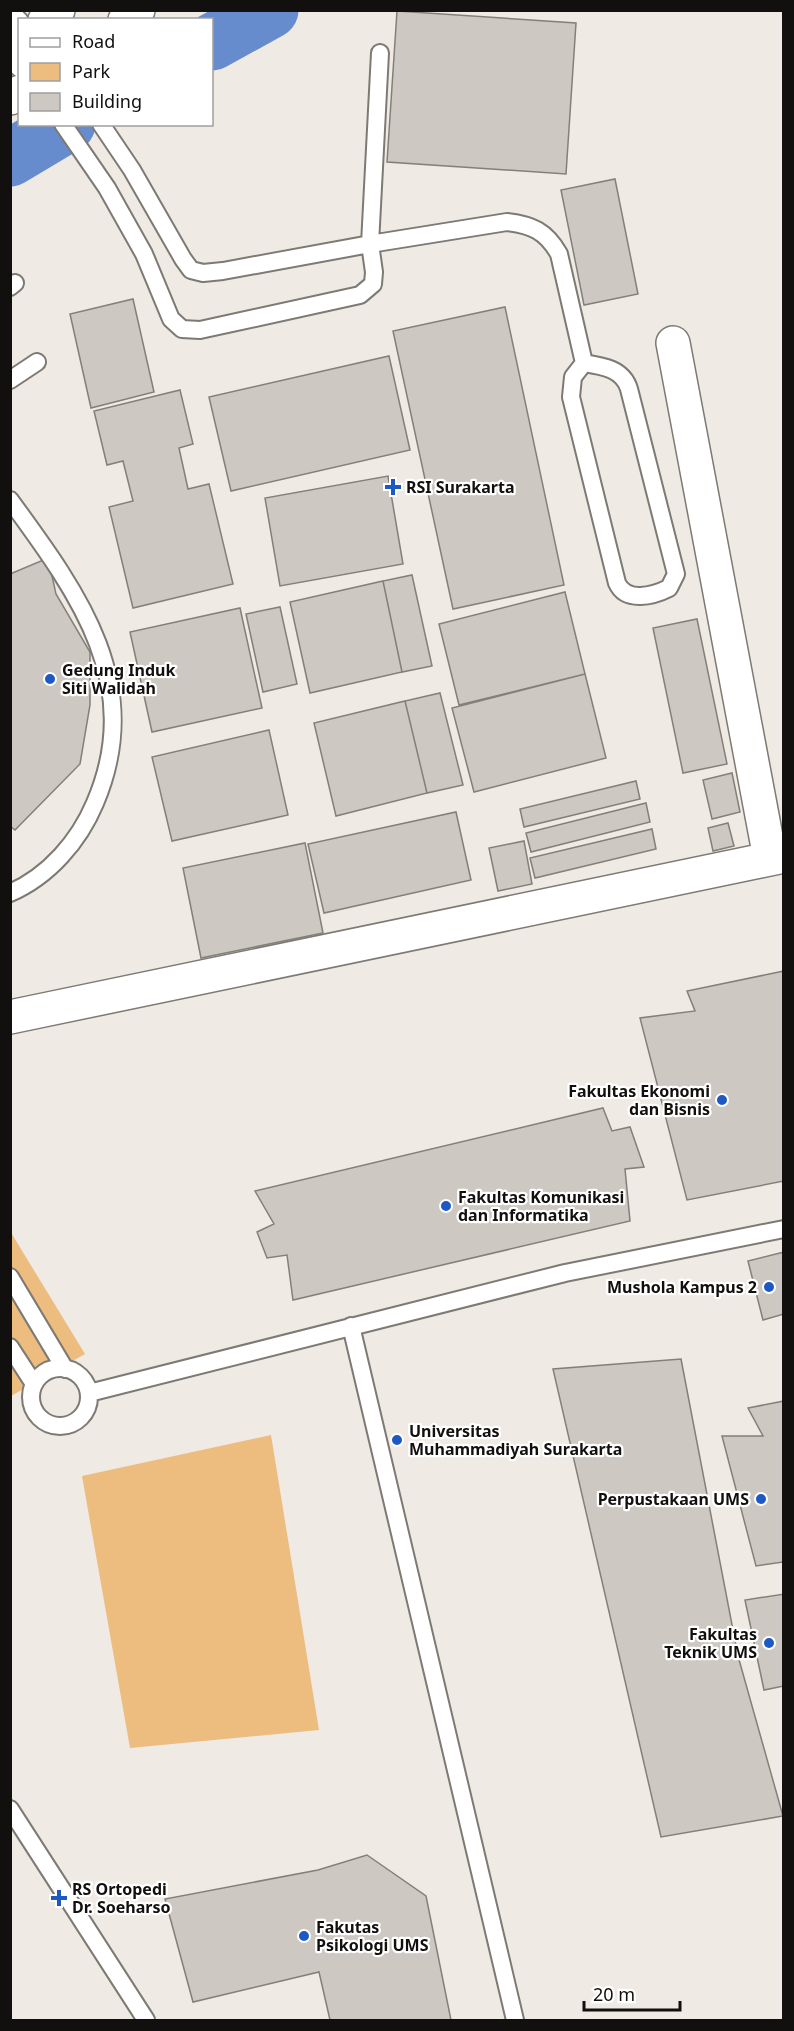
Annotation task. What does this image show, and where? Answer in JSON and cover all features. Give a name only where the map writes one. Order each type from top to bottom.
[{"type":"main road","points":[[10,1017],[777,857],[673,343]]},
{"type":"lane","points":[[64,126],[107,188],[144,254],[171,319],[182,329],[200,330],[360,295],[373,284],[374,272],[370,244],[380,53]]},
{"type":"lane","points":[[102,126],[132,170],[175,248],[191,270],[203,273],[244,268],[370,244],[507,222],[525,224],[551,239],[560,254],[584,363]]},
{"type":"lane","points":[[10,380],[37,362]]},
{"type":"lane","points":[[584,363],[612,369],[627,382],[676,574],[672,585],[665,590],[643,596],[630,595],[617,583],[571,397],[573,377],[584,363]]},
{"type":"lane","points":[[10,500],[52,558],[85,613],[102,653],[112,693],[113,738],[105,780],[86,825],[52,866],[30,885],[10,894]]},
{"type":"lane","points":[[89,1393],[565,1273],[783,1228]]},
{"type":"lane","points":[[10,1277],[65,1369]]},
{"type":"lane","points":[[351,1326],[515,2020]]},
{"type":"lane","points":[[10,1347],[34,1384]]},
{"type":"lane","points":[[56,1368],[65,1369],[81,1377],[89,1393],[86,1411],[80,1418],[64,1426],[46,1423],[34,1411],[31,1401],[34,1384],[47,1371],[56,1368]]},
{"type":"lane","points":[[10,1809],[146,2020]]},
{"type":"green space","points":[[10,1231],[85,1354],[11,1396],[10,1396]]},
{"type":"green space","points":[[271,1435],[319,1730],[130,1748],[82,1476]]},
{"type":"building","points":[[397,11],[576,23],[566,174],[387,162]]},
{"type":"building","points":[[615,179],[638,294],[584,305],[561,190]]},
{"type":"building","points":[[133,299],[154,392],[91,408],[70,314]]},
{"type":"building","points":[[505,307],[564,585],[453,609],[393,331]]},
{"type":"building","points":[[389,356],[410,450],[231,491],[209,397]]},
{"type":"building","points":[[180,390],[193,444],[179,448],[188,489],[209,484],[233,584],[133,608],[109,507],[133,501],[123,461],[107,465],[94,411]]},
{"type":"building","points":[[388,476],[403,564],[280,586],[265,498]]},
{"type":"building","name":"Gedung Induk Siti Walidah","points":[[48,558],[56,594],[90,652],[90,705],[80,764],[15,830],[10,826],[10,574]]},
{"type":"building","points":[[412,575],[432,666],[402,672],[383,581]]},
{"type":"building","points":[[383,581],[402,672],[310,693],[290,602]]},
{"type":"building","points":[[565,592],[585,674],[459,705],[439,624]]},
{"type":"building","points":[[280,607],[297,684],[263,692],[246,614]]},
{"type":"building","points":[[240,608],[262,708],[152,732],[130,632]]},
{"type":"building","points":[[697,619],[727,764],[683,773],[653,628]]},
{"type":"building","points":[[585,674],[606,758],[474,792],[452,708]]},
{"type":"building","points":[[440,693],[463,785],[427,793],[405,701]]},
{"type":"building","points":[[405,701],[427,793],[336,816],[314,723]]},
{"type":"building","points":[[269,730],[288,815],[172,841],[152,757]]},
{"type":"building","points":[[732,773],[740,812],[712,819],[703,780]]},
{"type":"building","points":[[636,781],[640,799],[524,827],[520,809]]},
{"type":"building","points":[[646,803],[650,822],[531,852],[526,833]]},
{"type":"building","points":[[456,812],[471,880],[324,913],[308,844]]},
{"type":"building","points":[[728,823],[734,846],[713,851],[708,828]]},
{"type":"building","points":[[652,829],[656,849],[535,878],[530,858]]},
{"type":"building","points":[[524,841],[532,884],[498,891],[489,848]]},
{"type":"building","points":[[305,843],[323,933],[201,958],[183,868]]},
{"type":"building","name":"Fakultas Ekonomi dan Bisnis","points":[[784,971],[784,1181],[687,1200],[640,1018],[695,1011],[687,991]]},
{"type":"building","name":"Fakultas Komunikasi dan Informatika","points":[[603,1108],[612,1131],[630,1127],[644,1167],[625,1169],[630,1221],[293,1300],[287,1255],[267,1258],[257,1232],[274,1224],[255,1191]]},
{"type":"building","name":"Mushola Kampus 2","points":[[784,1252],[784,1314],[763,1320],[748,1261]]},
{"type":"building","points":[[681,1359],[738,1656],[783,1816],[661,1837],[553,1369]]},
{"type":"building","name":"Perpustakaan UMS","points":[[784,1401],[784,1565],[783,1562],[756,1566],[722,1436],[763,1436],[748,1408]]},
{"type":"building","name":"Fakultas Teknik UMS","points":[[784,1594],[784,1686],[764,1690],[745,1600]]},
{"type":"building","name":"Fakutas Psikologi UMS","points":[[367,1855],[426,1896],[451,2020],[330,2020],[319,1972],[193,2002],[165,1899],[318,1870]]},
{"type":"waterway","points":[[213,41],[270,10]]},
{"type":"waterway","points":[[10,158],[64,126]]},
{"type":"place","name":"RSI Surakarta","points":[[393,487]]},
{"type":"place","name":"Gedung Induk Siti Walidah","points":[[50,679]]},
{"type":"place","name":"Fakultas Ekonomi dan Bisnis","points":[[722,1100]]},
{"type":"place","name":"Fakultas Komunikasi dan Informatika","points":[[446,1206]]},
{"type":"place","name":"Mushola Kampus 2","points":[[769,1287]]},
{"type":"place","name":"Universitas Muhammadiyah Surakarta","points":[[397,1440]]},
{"type":"place","name":"Perpustakaan UMS","points":[[761,1499]]},
{"type":"place","name":"Fakultas Teknik UMS","points":[[769,1643]]},
{"type":"place","name":"RS Ortopedi Dr. Soeharso","points":[[59,1898]]},
{"type":"place","name":"Fakutas Psikologi UMS","points":[[304,1936]]}]
